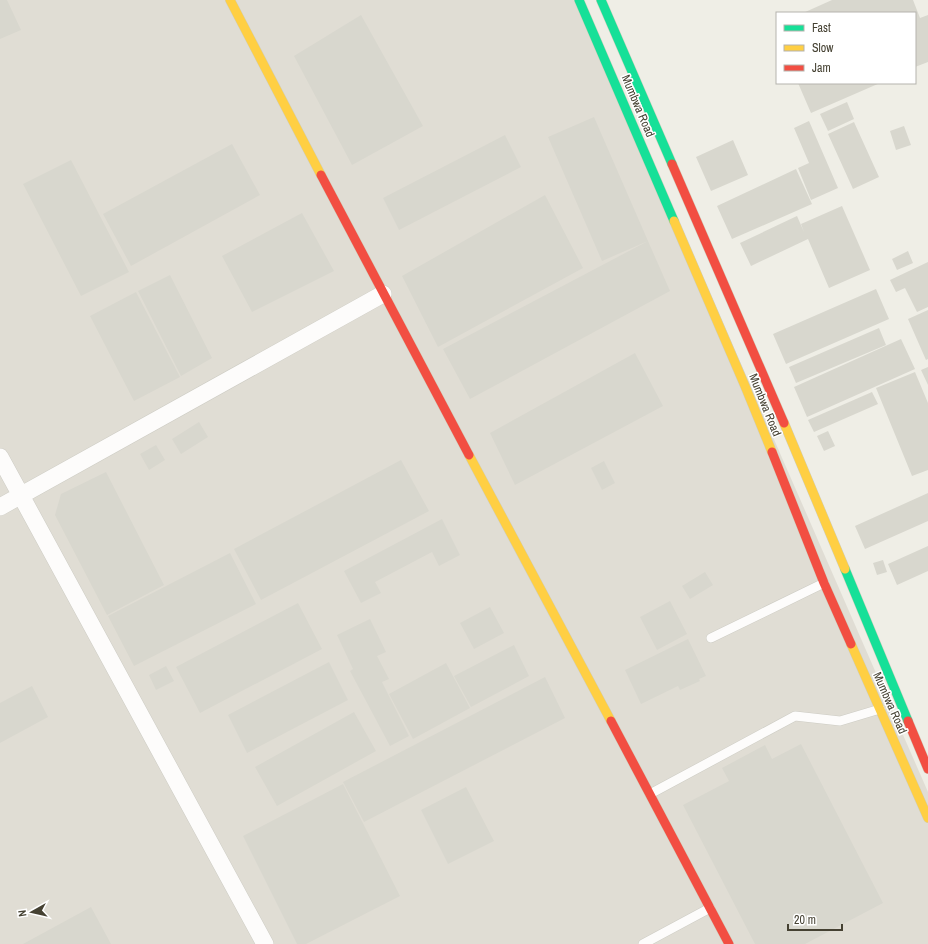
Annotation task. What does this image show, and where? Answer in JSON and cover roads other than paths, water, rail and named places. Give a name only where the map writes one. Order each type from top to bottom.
[{"type":"main road","points":[[230,0],[383,294],[729,944]]},
{"type":"main road","name":"Mumbwa Road","points":[[579,0],[742,379],[824,583],[928,818]]},
{"type":"main road","name":"Mumbwa Road","points":[[601,0],[803,468],[928,769]]},
{"type":"street","points":[[0,507],[383,294]]},
{"type":"street","points":[[0,458],[265,944]]},
{"type":"lane","points":[[711,638],[824,583]]},
{"type":"lane","points":[[649,795],[795,716],[840,721],[880,709]]},
{"type":"lane","points":[[643,944],[710,908]]}]
